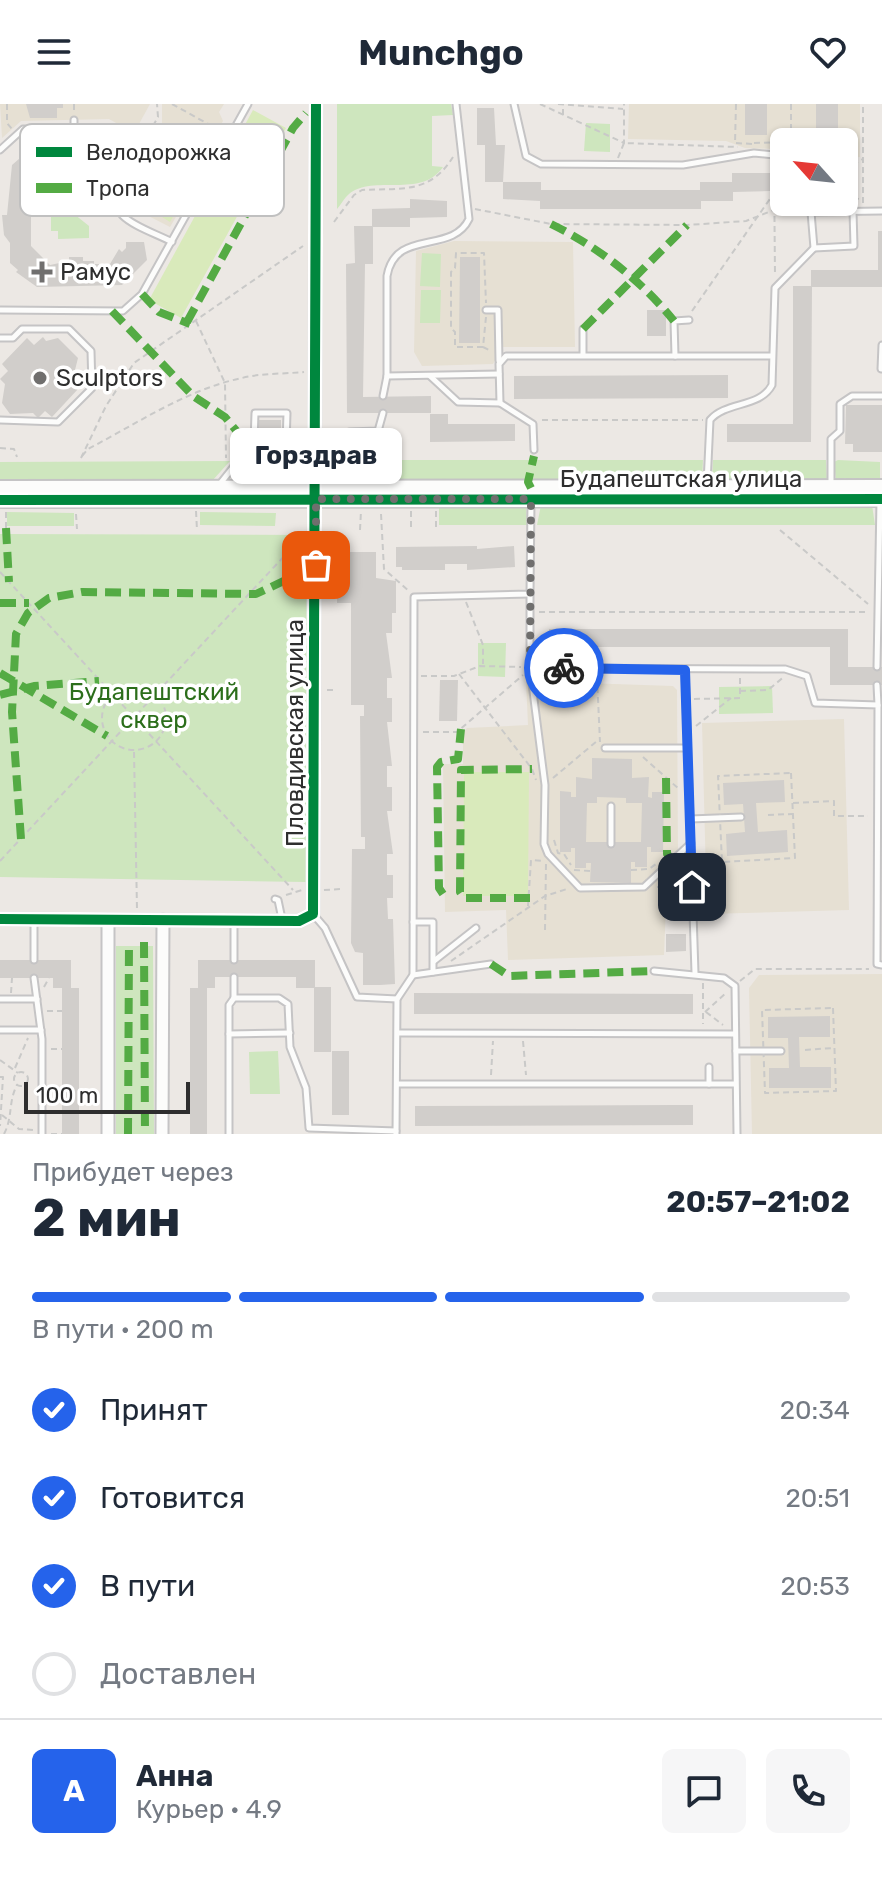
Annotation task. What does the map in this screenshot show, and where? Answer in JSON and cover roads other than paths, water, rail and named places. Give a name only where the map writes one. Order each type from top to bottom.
[{"type":"street","name":"Пловдивская улица","points":[[313,914],[316,104]]},
{"type":"street","name":"Будапештская улица","points":[[0,488],[262,488],[316,493]]},
{"type":"street","name":"Будапештская улица","points":[[3,505],[316,493],[881,495]]},
{"type":"street","points":[[0,919],[282,921],[308,919],[313,914]]},
{"type":"street","points":[[108,920],[108,1134]]},
{"type":"street","points":[[162,1134],[163,920]]},
{"type":"lane","points":[[237,124],[248,104]]},
{"type":"lane","points":[[383,396],[387,376],[387,276],[390,263],[402,249],[457,233],[467,224],[470,208],[456,104]]},
{"type":"lane","points":[[514,104],[530,160],[549,165],[683,165],[744,153],[770,155]]},
{"type":"lane","points":[[0,150],[15,131],[20,130]]},
{"type":"lane","points":[[858,211],[882,211]]},
{"type":"lane","points":[[122,216],[172,242]]},
{"type":"lane","points":[[0,310],[123,311],[142,294],[186,216]]},
{"type":"lane","points":[[811,216],[814,248]]},
{"type":"lane","points":[[707,493],[710,420],[715,414],[766,394],[772,385],[775,288],[814,248],[854,246],[853,216]]},
{"type":"lane","points":[[486,310],[498,310],[500,403]]},
{"type":"lane","points":[[675,356],[674,321],[689,320]]},
{"type":"lane","points":[[0,338],[13,338],[22,329],[69,329],[91,351],[92,388],[58,422],[0,420]]},
{"type":"lane","points":[[583,329],[583,355]]},
{"type":"lane","points":[[881,369],[882,345]]},
{"type":"lane","points":[[499,364],[506,356],[772,356]]},
{"type":"lane","points":[[387,376],[499,374]]},
{"type":"lane","points":[[430,375],[458,402],[500,403],[533,424],[534,450]]},
{"type":"lane","points":[[831,493],[831,439],[840,431],[840,404],[852,396],[882,396]]},
{"type":"lane","points":[[254,442],[286,444],[287,413],[271,416],[255,413],[254,442],[246,467],[262,488]]},
{"type":"lane","points":[[349,432],[381,429],[383,413]]},
{"type":"lane","points":[[270,444],[270,433],[270,444]]},
{"type":"lane","points":[[216,488],[254,442]]},
{"type":"lane","points":[[531,493],[530,668],[545,785],[544,825],[548,854],[580,888],[610,885],[644,887],[691,843]]},
{"type":"lane","points":[[877,667],[881,495]]},
{"type":"lane","points":[[234,998],[279,998],[289,1007],[291,1053],[306,1088],[309,1128],[396,1132],[397,999],[413,975],[414,597],[530,594]]},
{"type":"lane","points":[[530,668],[792,670],[807,676],[815,703],[878,705]]},
{"type":"lane","points":[[685,670],[695,973]]},
{"type":"lane","points":[[877,685],[880,965]]},
{"type":"lane","points":[[605,748],[687,748]]},
{"type":"lane","points":[[611,806],[611,844]]},
{"type":"lane","points":[[690,819],[741,817]]},
{"type":"lane","points":[[278,899],[282,921]]},
{"type":"lane","points":[[313,914],[325,928],[357,997],[397,999]]},
{"type":"lane","points":[[34,920],[34,960]]},
{"type":"lane","points":[[234,921],[234,960]]},
{"type":"lane","points":[[413,922],[433,922],[433,972]]},
{"type":"lane","points":[[434,962],[476,928]]},
{"type":"lane","points":[[413,975],[491,964]]},
{"type":"lane","points":[[654,971],[724,978],[735,986],[737,1134]]},
{"type":"lane","points":[[229,1134],[229,1005],[234,998],[234,977]]},
{"type":"lane","points":[[34,978],[42,1049],[42,1132]]},
{"type":"lane","points":[[0,999],[37,999]]},
{"type":"lane","points":[[0,1030],[41,1030]]},
{"type":"lane","points":[[10,1030],[10,1038]]},
{"type":"lane","points":[[229,1034],[290,1033]]},
{"type":"lane","points":[[398,1033],[734,1034]]},
{"type":"lane","points":[[736,1051],[781,1051]]},
{"type":"lane","points":[[709,1067],[709,1084]]},
{"type":"lane","points":[[397,1084],[735,1084]]},
{"type":"place","name":"Рамус","points":[[42,272]]},
{"type":"place","name":"Sculptors","points":[[40,378]]},
{"type":"place","name":"Горздрав","points":[[316,565]]},
{"type":"park label","name":"Будапештский сквер","points":[[154,706]]}]
